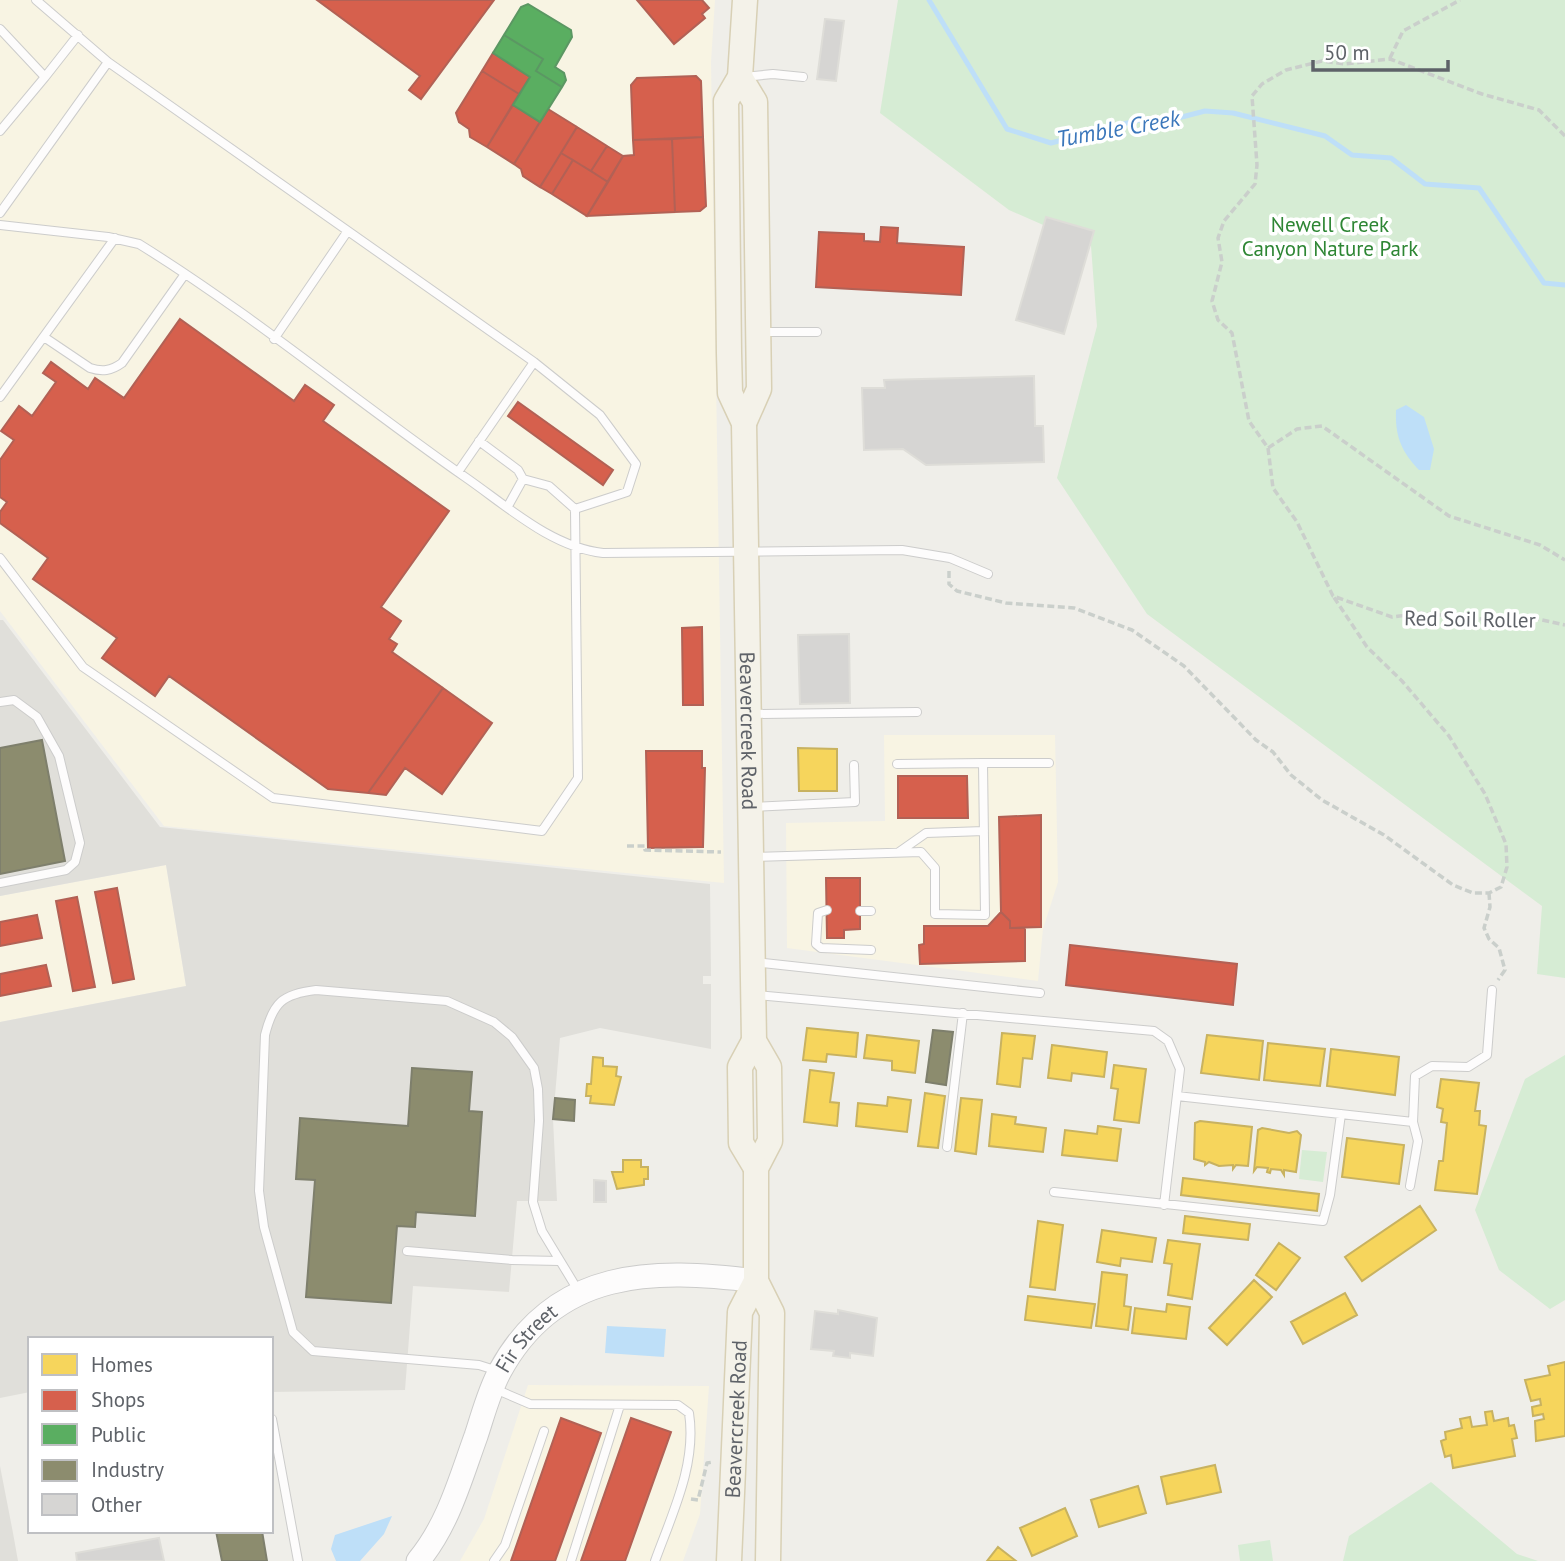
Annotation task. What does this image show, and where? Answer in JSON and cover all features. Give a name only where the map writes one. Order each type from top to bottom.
[{"type":"main road","name":"Beavercreek Road","points":[[729,1561],[740,1312],[756,1281],[756,1168],[770,1141],[769,1067],[754,1041],[744,423],[730,393],[726,101],[740,77],[744,0]]},
{"type":"main road","name":"Beavercreek Road","points":[[740,77],[755,102],[759,389],[744,423]]},
{"type":"main road","points":[[727,193],[740,242],[742,314],[748,329],[758,332]]},
{"type":"main road","name":"Beavercreek Road","points":[[756,1281],[772,1312],[768,1561]]},
{"type":"street","name":"Fir Street","points":[[418,1561],[449,1511],[496,1380],[522,1338],[547,1313],[579,1292],[613,1280],[649,1274],[715,1276],[756,1281]]},
{"type":"lane","points":[[36,0],[108,62],[534,362],[600,415],[636,464],[627,492],[576,509]]},
{"type":"lane","points":[[0,29],[45,77]]},
{"type":"lane","points":[[0,131],[78,35]]},
{"type":"lane","points":[[0,213],[108,62]]},
{"type":"lane","points":[[740,77],[773,74],[803,77]]},
{"type":"lane","points":[[0,225],[115,238],[139,244],[185,274],[458,472],[553,537],[578,550],[902,550],[950,558],[988,574]]},
{"type":"lane","points":[[274,339],[347,232]]},
{"type":"lane","points":[[0,397],[115,238]]},
{"type":"lane","points":[[44,337],[90,368],[115,368],[122,363],[185,274]]},
{"type":"lane","points":[[758,332],[817,332]]},
{"type":"lane","points":[[458,472],[534,362]]},
{"type":"lane","points":[[0,558],[83,667],[273,798],[542,831],[578,778],[576,509],[549,486],[523,479],[518,470],[479,441]]},
{"type":"lane","points":[[508,506],[523,479]]},
{"type":"lane","points":[[0,702],[14,700],[37,717],[59,756],[80,843],[75,862],[66,870],[0,883]]},
{"type":"lane","points":[[750,714],[917,712]]},
{"type":"lane","points":[[752,857],[921,852],[935,868],[935,914],[985,915],[984,763]]},
{"type":"lane","points":[[897,764],[1049,763]]},
{"type":"lane","points":[[751,807],[855,802],[854,765]]},
{"type":"lane","points":[[898,852],[926,833],[984,831]]},
{"type":"lane","points":[[827,910],[818,913],[817,944],[821,948],[871,950]]},
{"type":"lane","points":[[860,911],[871,911]]},
{"type":"lane","points":[[753,962],[1040,993]]},
{"type":"lane","points":[[579,1292],[542,1231],[533,1202],[539,1121],[534,1068],[512,1037],[494,1023],[447,1001],[316,990],[298,992],[283,1000],[271,1012],[265,1035],[259,1191],[274,1267],[293,1332],[313,1350],[479,1365],[530,1404],[678,1405],[689,1413],[692,1429],[687,1471],[655,1561]]},
{"type":"lane","points":[[1410,1186],[1418,1140],[1413,1122],[1415,1076],[1432,1066],[1468,1067],[1487,1055],[1492,990]]},
{"type":"lane","points":[[754,995],[1154,1031],[1168,1041],[1176,1053],[1180,1069],[1164,1205]]},
{"type":"lane","points":[[947,1147],[962,1013]]},
{"type":"lane","points":[[1177,1096],[1413,1122]]},
{"type":"lane","points":[[1054,1192],[1323,1221],[1330,1195],[1341,1114]]},
{"type":"lane","points":[[407,1251],[559,1261]]},
{"type":"lane","points":[[571,1561],[620,1405]]},
{"type":"lane","points":[[273,1424],[298,1561]]},
{"type":"lane","points":[[494,1561],[505,1545],[544,1431]]},
{"type":"path","points":[[1390,59],[1403,31],[1460,0]]},
{"type":"path","points":[[950,558],[949,584],[957,591],[1006,603],[1074,608],[1107,618],[1140,635],[1184,666],[1256,740],[1273,752],[1302,786],[1384,835],[1453,885],[1473,892],[1489,893],[1501,887],[1507,867],[1506,844],[1485,794],[1449,736],[1402,681],[1367,647],[1333,596],[1297,522],[1273,488],[1268,447],[1248,421],[1232,333],[1218,320],[1212,301],[1222,262],[1217,238],[1224,221],[1255,184],[1252,99],[1262,84],[1286,70],[1322,61],[1345,64],[1390,59],[1482,93],[1539,110],[1565,136]]},
{"type":"path","points":[[1268,447],[1297,429],[1322,426],[1449,516],[1540,545],[1565,560]]},
{"type":"path","name":"Red Soil Roller","points":[[1333,596],[1392,617],[1421,613],[1502,621],[1538,618],[1565,625]]},
{"type":"path","points":[[626,846],[645,846],[645,850],[721,852]]},
{"type":"path","points":[[1489,893],[1490,906],[1485,928],[1489,939],[1499,948],[1505,970],[1492,990]]},
{"type":"path","points":[[677,1501],[698,1500],[707,1463],[715,1462]]},
{"type":"shaded area","points":[[0,0],[715,0],[711,62],[724,883],[164,826],[0,611]]},
{"type":"shaded area","points":[[0,620],[3,620],[160,827],[710,884],[711,976],[703,976],[703,984],[711,984],[711,1049],[600,1028],[560,1038],[553,1119],[557,1201],[517,1201],[509,1292],[413,1286],[405,1390],[273,1392],[273,1337],[28,1337],[28,1392],[0,1398],[0,1022],[186,986],[166,865],[0,896]]},
{"type":"shaded area","points":[[884,735],[1055,735],[1058,882],[1043,929],[1038,981],[787,948],[786,823],[885,821]]},
{"type":"shaded area","points":[[166,865],[186,986],[0,1022],[0,896]]},
{"type":"shaded area","points":[[528,1385],[709,1386],[700,1514],[683,1561],[460,1561],[484,1519]]},
{"type":"shaded area","points":[[0,1466],[13,1533],[18,1561],[0,1561]]},
{"type":"green space","name":"Newell Creek Canyon Nature Park","points":[[898,0],[1565,0],[1565,978],[1537,974],[1542,906],[1147,614],[1057,478],[1097,326],[1091,246],[1009,210],[880,113]]},
{"type":"green space","points":[[1565,1055],[1565,1300],[1550,1309],[1499,1270],[1475,1210],[1525,1079]]},
{"type":"green space","points":[[1302,1150],[1327,1152],[1323,1182],[1299,1179]]},
{"type":"green space","points":[[1431,1482],[1517,1554],[1538,1561],[1343,1561],[1349,1536]]},
{"type":"green space","points":[[1270,1540],[1273,1561],[1240,1561],[1238,1545]]},
{"type":"water","points":[[1406,405],[1424,417],[1434,449],[1430,470],[1419,470],[1400,443],[1396,410]]},
{"type":"water","points":[[607,1326],[666,1329],[664,1357],[605,1353]]},
{"type":"water","points":[[392,1516],[384,1534],[360,1561],[336,1561],[331,1549],[335,1535]]},
{"type":"building: Homes","points":[[798,748],[837,749],[837,791],[799,791]]},
{"type":"building: Homes","points":[[807,1028],[858,1033],[856,1057],[827,1054],[826,1062],[803,1060]]},
{"type":"building: Homes","points":[[1002,1033],[1035,1036],[1032,1059],[1023,1058],[1020,1087],[997,1084]]},
{"type":"building: Homes","points":[[867,1035],[919,1041],[915,1073],[892,1070],[892,1061],[864,1058]]},
{"type":"building: Homes","points":[[1207,1035],[1263,1041],[1259,1080],[1201,1073]]},
{"type":"building: Homes","points":[[1268,1043],[1325,1049],[1320,1086],[1264,1080]]},
{"type":"building: Homes","points":[[1052,1045],[1107,1052],[1104,1077],[1072,1073],[1071,1081],[1048,1078]]},
{"type":"building: Homes","points":[[1331,1049],[1399,1057],[1395,1095],[1327,1086]]},
{"type":"building: Homes","points":[[593,1057],[603,1058],[603,1066],[617,1067],[616,1076],[621,1077],[614,1105],[590,1103],[591,1096],[586,1096],[587,1084],[591,1084]]},
{"type":"building: Homes","points":[[1114,1065],[1146,1069],[1139,1123],[1114,1120],[1118,1089],[1111,1088]]},
{"type":"building: Homes","points":[[810,1070],[834,1073],[830,1102],[839,1103],[837,1126],[804,1122]]},
{"type":"building: Homes","points":[[1441,1079],[1479,1083],[1475,1111],[1480,1111],[1479,1125],[1486,1126],[1477,1194],[1435,1190],[1439,1161],[1443,1161],[1447,1123],[1441,1122],[1443,1109],[1437,1107]]},
{"type":"building: Homes","points":[[925,1093],[945,1096],[938,1148],[918,1146]]},
{"type":"building: Homes","points":[[888,1097],[911,1100],[907,1132],[856,1126],[858,1103],[887,1106]]},
{"type":"building: Homes","points":[[961,1098],[982,1100],[976,1154],[955,1151]]},
{"type":"building: Homes","points":[[992,1114],[1016,1117],[1015,1124],[1046,1128],[1043,1152],[989,1146]]},
{"type":"building: Homes","points":[[1200,1121],[1252,1127],[1248,1166],[1236,1165],[1233,1169],[1233,1165],[1219,1166],[1209,1162],[1205,1165],[1205,1162],[1194,1159],[1195,1123]]},
{"type":"building: Homes","points":[[1098,1126],[1121,1129],[1117,1161],[1062,1155],[1065,1130],[1097,1134]]},
{"type":"building: Homes","points":[[1262,1128],[1289,1133],[1297,1131],[1301,1135],[1296,1172],[1284,1170],[1284,1175],[1281,1170],[1271,1169],[1270,1173],[1267,1172],[1268,1168],[1257,1167],[1254,1171],[1258,1130]]},
{"type":"building: Homes","points":[[1347,1138],[1404,1145],[1399,1184],[1342,1177]]},
{"type":"building: Homes","points":[[623,1160],[641,1160],[641,1167],[648,1167],[648,1179],[644,1179],[644,1185],[617,1189],[612,1172],[623,1172]]},
{"type":"building: Homes","points":[[1183,1178],[1319,1194],[1317,1211],[1181,1195]]},
{"type":"building: Homes","points":[[1420,1206],[1436,1230],[1362,1281],[1345,1257]]},
{"type":"building: Homes","points":[[1185,1216],[1250,1224],[1248,1240],[1183,1233]]},
{"type":"building: Homes","points":[[1038,1221],[1063,1225],[1055,1290],[1030,1287]]},
{"type":"building: Homes","points":[[1102,1230],[1156,1238],[1152,1262],[1121,1258],[1120,1266],[1097,1262]]},
{"type":"building: Homes","points":[[1168,1240],[1200,1244],[1192,1299],[1168,1295],[1172,1264],[1164,1263]]},
{"type":"building: Homes","points":[[1279,1243],[1300,1258],[1276,1290],[1256,1275]]},
{"type":"building: Homes","points":[[1102,1272],[1127,1275],[1124,1306],[1131,1307],[1128,1330],[1096,1326]]},
{"type":"building: Homes","points":[[1254,1280],[1272,1297],[1227,1345],[1209,1328]]},
{"type":"building: Homes","points":[[1345,1293],[1357,1315],[1303,1344],[1291,1322]]},
{"type":"building: Homes","points":[[1028,1296],[1095,1304],[1091,1328],[1025,1320]]},
{"type":"building: Homes","points":[[1167,1304],[1190,1307],[1186,1339],[1132,1333],[1135,1308],[1166,1312]]},
{"type":"building: Homes","points":[[1565,1362],[1565,1436],[1536,1441],[1535,1421],[1544,1419],[1543,1414],[1533,1416],[1532,1407],[1541,1405],[1540,1399],[1531,1401],[1525,1380],[1550,1375],[1548,1366]]},
{"type":"building: Homes","points":[[1492,1411],[1494,1421],[1508,1418],[1509,1426],[1514,1425],[1517,1438],[1512,1439],[1515,1456],[1453,1468],[1451,1455],[1445,1457],[1441,1441],[1446,1439],[1445,1432],[1462,1428],[1460,1419],[1470,1417],[1472,1427],[1487,1425],[1485,1412]]},
{"type":"building: Homes","points":[[1215,1465],[1221,1492],[1167,1504],[1161,1477]]},
{"type":"building: Homes","points":[[1138,1486],[1146,1513],[1099,1527],[1091,1500]]},
{"type":"building: Homes","points":[[1065,1508],[1077,1536],[1032,1556],[1020,1528]]},
{"type":"building: Homes","points":[[998,1547],[1016,1561],[987,1561]]},
{"type":"building: Shops","points":[[317,0],[494,0],[421,99],[409,90],[420,76]]},
{"type":"building: Shops","points":[[637,0],[702,0],[709,8],[702,14],[705,18],[674,44]]},
{"type":"building: Shops","points":[[493,53],[530,77],[519,94],[482,71]]},
{"type":"building: Shops","points":[[482,71],[519,94],[487,147],[470,137],[469,129],[459,122],[456,113]]},
{"type":"building: Shops","points":[[696,76],[701,81],[703,137],[633,140],[631,85],[637,78]]},
{"type":"building: Shops","points":[[513,105],[540,122],[514,164],[487,147]]},
{"type":"building: Shops","points":[[548,109],[577,127],[540,187],[523,176],[521,169],[514,164]]},
{"type":"building: Shops","points":[[577,127],[607,146],[591,171],[561,153]]},
{"type":"building: Shops","points":[[703,137],[706,206],[700,211],[675,212],[672,139]]},
{"type":"building: Shops","points":[[672,139],[675,212],[587,216],[623,156],[634,155],[633,140]]},
{"type":"building: Shops","points":[[607,146],[623,156],[608,182],[591,171]]},
{"type":"building: Shops","points":[[561,153],[573,160],[552,194],[540,187]]},
{"type":"building: Shops","points":[[573,160],[608,182],[587,216],[552,194]]},
{"type":"building: Shops","points":[[881,227],[898,228],[897,243],[964,247],[961,295],[816,287],[819,232],[864,234],[864,241],[880,242]]},
{"type":"building: Shops","points":[[180,319],[294,401],[305,385],[334,405],[323,421],[449,511],[381,607],[401,621],[389,639],[397,644],[392,652],[443,688],[368,793],[328,789],[169,676],[155,696],[102,658],[117,638],[33,579],[48,558],[0,523],[0,512],[7,502],[0,497],[0,460],[14,440],[1,431],[19,406],[32,416],[56,382],[43,373],[51,362],[88,389],[95,378],[124,398]]},
{"type":"building: Shops","points":[[518,402],[613,470],[603,485],[508,416]]},
{"type":"building: Shops","points":[[702,627],[703,705],[683,705],[682,628]]},
{"type":"building: Shops","points":[[443,688],[492,723],[442,794],[405,768],[386,795],[368,793]]},
{"type":"building: Shops","points":[[646,751],[702,751],[702,768],[705,768],[703,847],[648,848]]},
{"type":"building: Shops","points":[[898,776],[967,776],[968,818],[898,818]]},
{"type":"building: Shops","points":[[1041,815],[1041,927],[1010,928],[1010,921],[1001,912],[999,817]]},
{"type":"building: Shops","points":[[826,878],[860,878],[860,929],[844,930],[844,938],[827,938]]},
{"type":"building: Shops","points":[[117,888],[134,979],[113,983],[95,892]]},
{"type":"building: Shops","points":[[77,897],[95,987],[73,991],[56,901]]},
{"type":"building: Shops","points":[[1001,912],[1010,921],[1010,928],[1025,928],[1025,961],[920,964],[919,945],[924,944],[924,926],[988,926]]},
{"type":"building: Shops","points":[[37,915],[42,938],[0,946],[0,922]]},
{"type":"building: Shops","points":[[1070,945],[1237,964],[1233,1005],[1066,985]]},
{"type":"building: Shops","points":[[46,965],[51,986],[0,996],[0,974]]},
{"type":"building: Shops","points":[[561,1418],[601,1433],[555,1561],[511,1561]]},
{"type":"building: Shops","points":[[631,1418],[671,1432],[625,1561],[581,1561]]},
{"type":"building: Public","points":[[528,4],[571,30],[572,37],[555,67],[564,73],[566,80],[562,87],[536,71],[543,59],[504,35],[521,7]]},
{"type":"building: Public","points":[[504,35],[543,59],[536,71],[562,87],[540,122],[513,105],[530,77],[493,53]]},
{"type":"building: Industry","points":[[42,740],[65,861],[0,874],[0,748]]},
{"type":"building: Industry","points":[[933,1030],[953,1032],[946,1085],[926,1082]]},
{"type":"building: Industry","points":[[412,1068],[472,1072],[469,1111],[482,1112],[475,1216],[416,1212],[415,1227],[397,1226],[391,1303],[306,1297],[315,1180],[296,1179],[300,1118],[408,1126]]},
{"type":"building: Industry","points":[[555,1098],[575,1100],[574,1121],[553,1119]]},
{"type":"building: Industry","points":[[216,1533],[262,1533],[267,1561],[222,1561]]},
{"type":"building: Other","points":[[825,19],[844,21],[836,81],[817,79]]},
{"type":"building: Other","points":[[1046,217],[1094,231],[1064,334],[1016,320]]},
{"type":"building: Other","points":[[1034,376],[1035,426],[1043,426],[1044,462],[926,465],[903,449],[864,450],[862,388],[885,388],[884,380]]},
{"type":"building: Other","points":[[849,634],[850,703],[800,704],[798,635]]},
{"type":"building: Other","points":[[594,1180],[606,1181],[606,1202],[594,1202]]},
{"type":"building: Other","points":[[838,1310],[877,1318],[873,1356],[850,1353],[850,1358],[833,1356],[834,1351],[811,1349],[815,1311],[838,1314]]},
{"type":"building: Other","points":[[159,1538],[164,1561],[77,1561],[76,1553]]},
{"type":"waterway","name":"Tumble Creek","points":[[929,0],[1007,129],[1051,143],[1139,120],[1174,119],[1205,111],[1233,113],[1325,136],[1352,155],[1391,158],[1425,184],[1479,188],[1544,283],[1565,285]]}]
